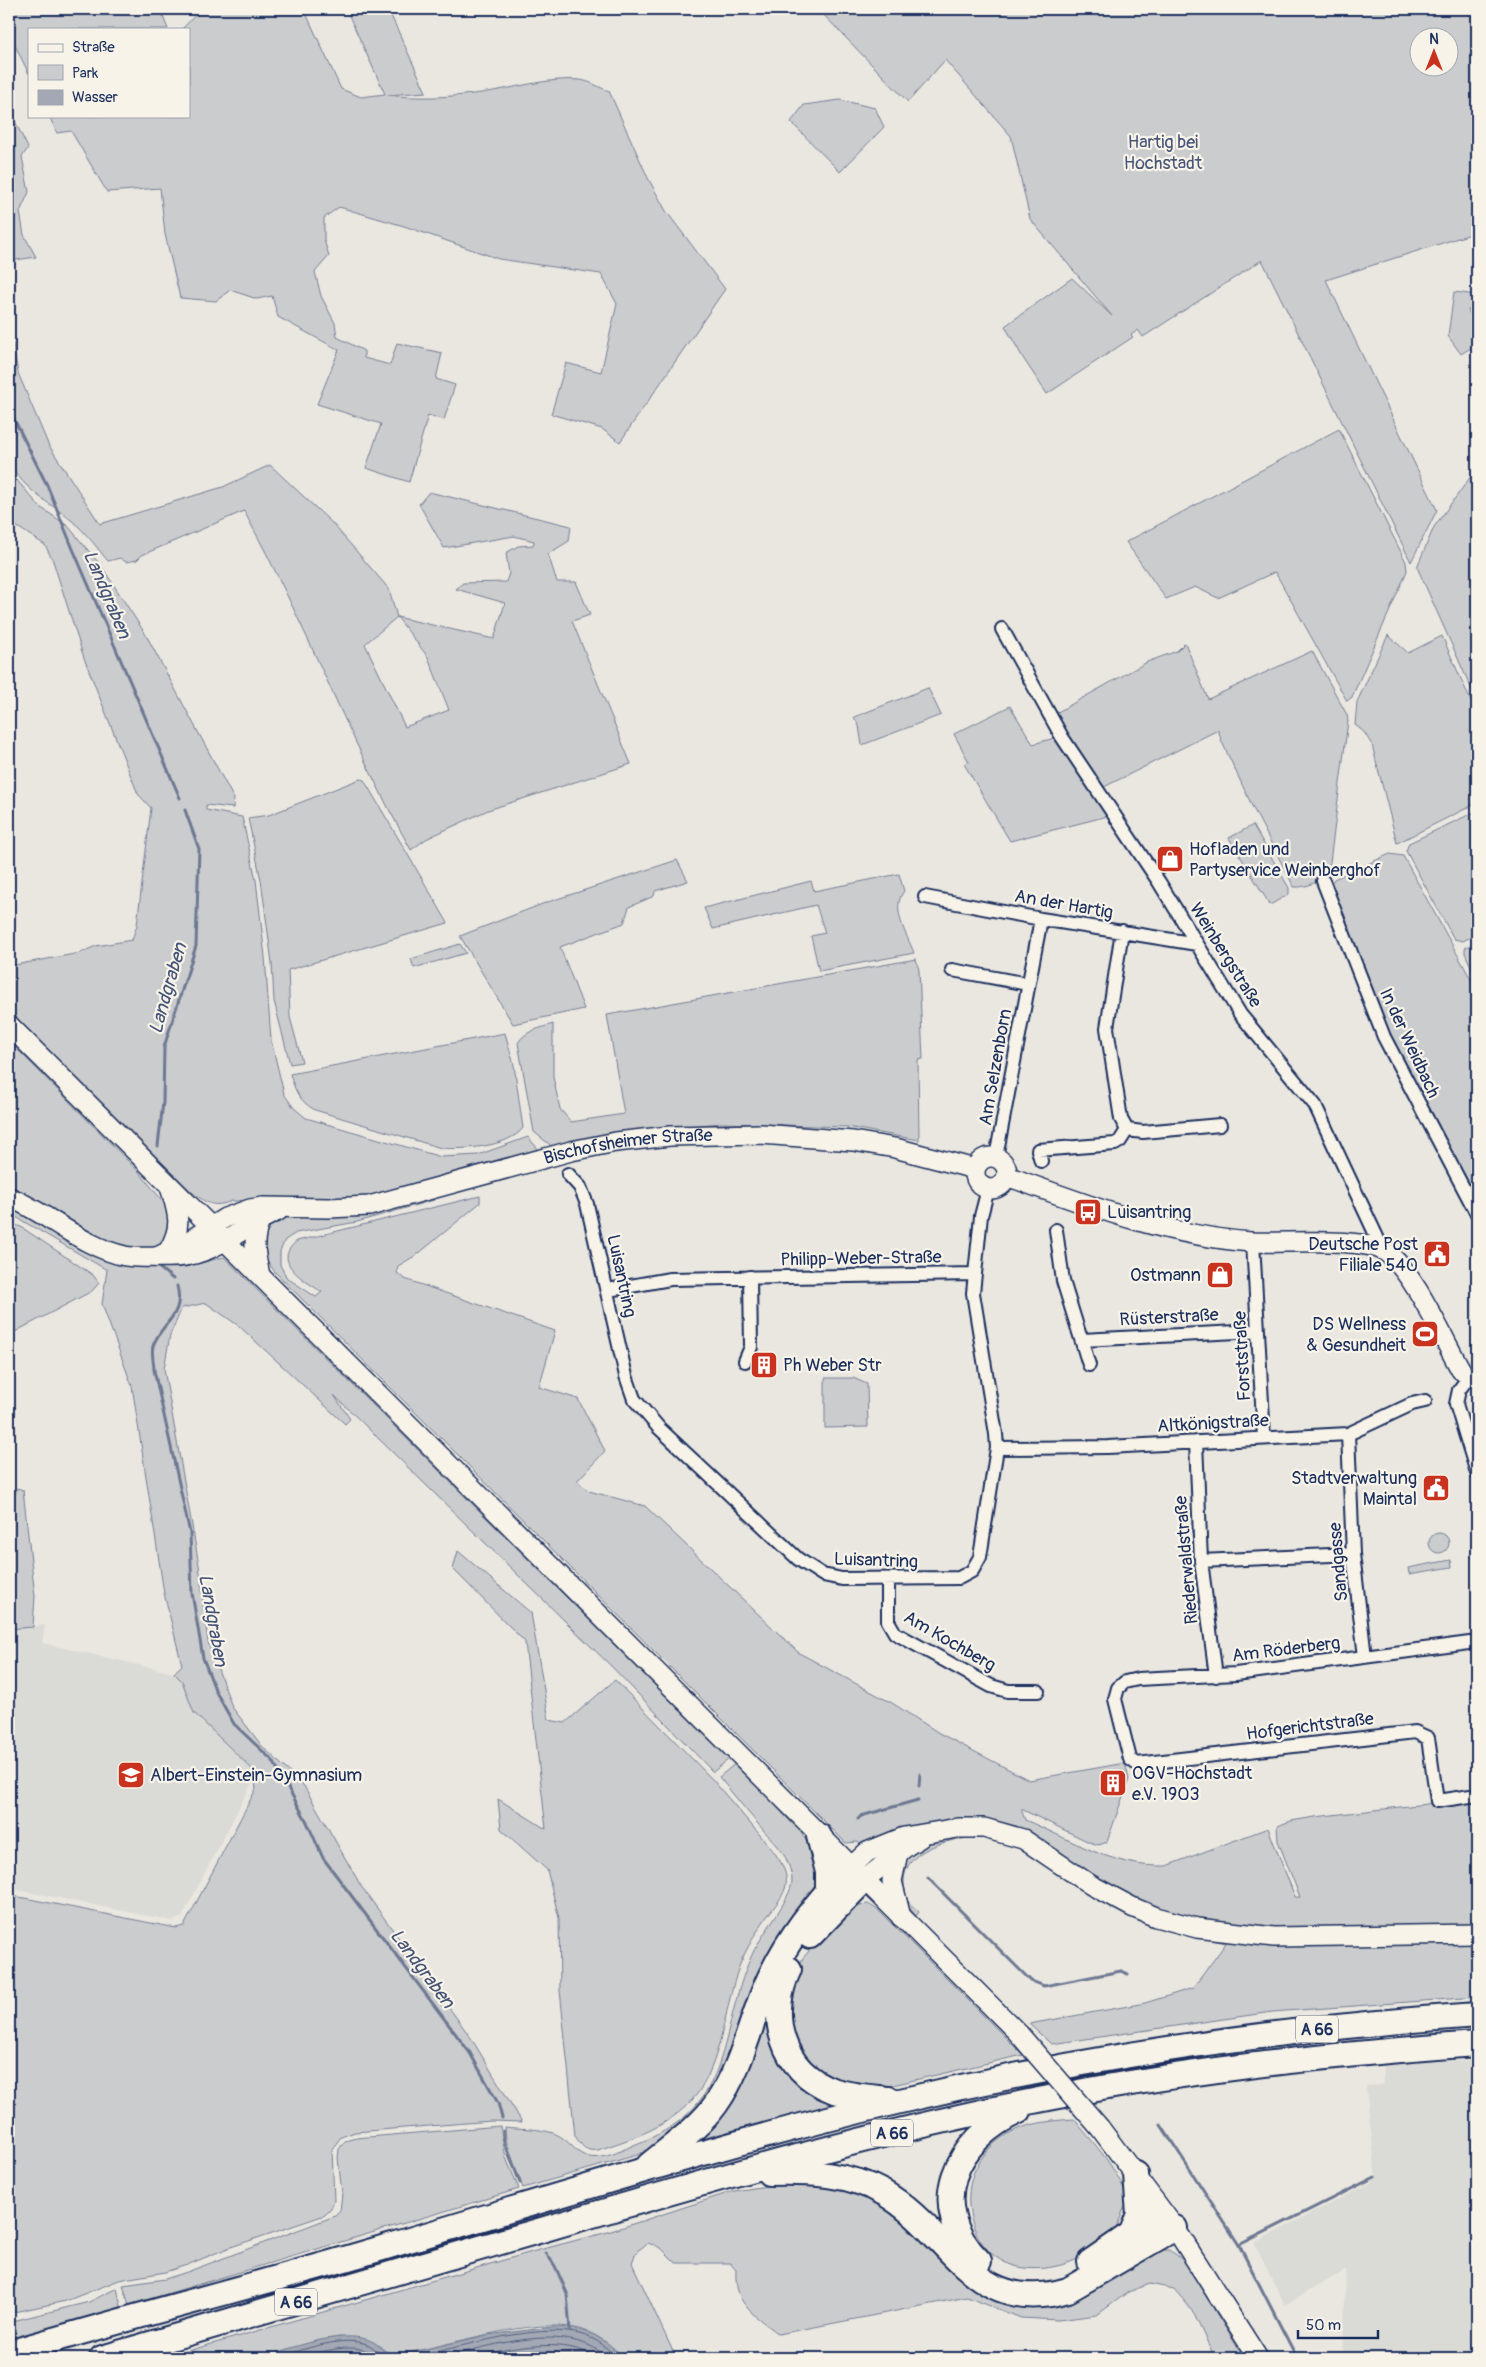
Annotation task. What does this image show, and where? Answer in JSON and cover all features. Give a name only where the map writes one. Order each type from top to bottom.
[{"type":"highway","points":[[819,1836],[828,1872],[828,1890]]},
{"type":"highway","points":[[640,2172],[702,2121],[725,2091],[740,2060],[771,1975],[828,1890],[856,1874]]},
{"type":"highway","points":[[856,1874],[790,1967],[780,1995],[778,2021],[782,2038],[790,2054],[799,2066],[818,2083],[841,2092],[901,2101]]},
{"type":"highway","name":"A 66","points":[[9,2352],[384,2248],[736,2144],[901,2101],[1069,2065],[1203,2043],[1386,2021],[1477,2015]]},
{"type":"highway","name":"A 66","points":[[102,2358],[732,2174],[921,2125],[1131,2082],[1300,2059],[1477,2044]]},
{"type":"highway","points":[[1053,2097],[999,2121],[985,2130],[963,2155],[955,2173],[952,2194],[952,2217],[958,2235],[975,2258],[994,2272],[1012,2280],[1040,2282],[1075,2272],[1132,2232],[1152,2222],[1175,2228]]},
{"type":"highway","points":[[732,2174],[823,2174],[869,2186],[911,2212],[973,2274],[985,2283],[1005,2291],[1024,2294],[1053,2294],[1068,2290],[1175,2228]]},
{"type":"highway","points":[[1132,2232],[1139,2214],[1136,2174]]},
{"type":"main road","points":[[9,1025],[856,1874],[1019,2034],[1100,2128],[1136,2174],[1175,2228],[1258,2358]]},
{"type":"main road","name":"Bischofsheimer Straße","points":[[163,1254],[233,1214],[250,1209],[262,1207],[369,1206],[571,1151],[616,1142],[697,1135],[776,1135],[853,1141],[895,1148],[975,1169]]},
{"type":"main road","points":[[991,1156],[996,1157],[1006,1164],[1007,1176],[998,1188],[988,1189],[976,1179],[975,1169],[980,1160],[991,1156]]},
{"type":"main road","points":[[1007,1176],[1169,1231],[1199,1237],[1253,1242],[1358,1244],[1382,1250],[1398,1263],[1469,1376]]},
{"type":"main road","points":[[163,1254],[178,1226],[169,1184]]},
{"type":"main road","name":"Bischofsheimer Straße","points":[[9,1197],[115,1253],[138,1258],[163,1254],[188,1257],[226,1241],[262,1218],[286,1208]]},
{"type":"main road","points":[[260,1275],[253,1244],[256,1228],[262,1218]]},
{"type":"main road","points":[[856,1874],[867,1852],[882,1844],[904,1837],[973,1828],[1012,1835],[1034,1845],[1091,1885],[1132,1907],[1166,1920],[1213,1931],[1274,1937],[1477,1934]]},
{"type":"main road","points":[[856,1874],[898,1853],[933,1832]]},
{"type":"main road","points":[[898,1853],[892,1881],[903,1920]]},
{"type":"street","name":"Weinbergstraße","points":[[1002,629],[1062,736],[1159,882],[1256,1035],[1315,1105],[1382,1250]]},
{"type":"street","name":"In der Weidbach","points":[[1323,881],[1384,1036],[1477,1214]]},
{"type":"street","name":"An der Hartig","points":[[925,897],[1040,919],[1197,944]]},
{"type":"street","name":"Am Selzenborn","points":[[996,1157],[1040,919]]},
{"type":"street","points":[[1122,931],[1107,1028],[1121,1119],[1127,1130]]},
{"type":"street","points":[[952,970],[1028,984]]},
{"type":"street","points":[[1127,1130],[1143,1132],[1220,1125]]},
{"type":"street","points":[[1041,1161],[1038,1150],[1115,1144],[1120,1141],[1127,1130]]},
{"type":"street","name":"Luisantring","points":[[568,1174],[580,1187],[588,1204],[628,1383],[634,1399],[648,1417],[811,1569],[823,1575],[842,1580],[959,1578],[972,1571],[980,1557],[983,1548],[997,1448],[974,1303],[974,1274],[981,1216],[988,1189]]},
{"type":"street","points":[[1056,1230],[1063,1281],[1089,1365]]},
{"type":"street","name":"Forststraße","points":[[1253,1242],[1264,1438]]},
{"type":"street","name":"Philipp-Weber-Straße","points":[[608,1290],[670,1279],[974,1274]]},
{"type":"street","points":[[745,1362],[750,1348],[750,1277]]},
{"type":"street","name":"Rüsterstraße","points":[[1082,1340],[1257,1331]]},
{"type":"street","points":[[1469,1376],[1459,1390],[1456,1404],[1477,1473]]},
{"type":"street","name":"Altkönigstraße","points":[[997,1448],[1108,1447],[1348,1434],[1412,1404],[1425,1402]]},
{"type":"street","name":"Sandgasse","points":[[1348,1434],[1353,1554],[1365,1657]]},
{"type":"street","name":"Riederwaldstraße","points":[[1196,1442],[1200,1561],[1216,1676]]},
{"type":"street","points":[[1200,1561],[1353,1554]]},
{"type":"street","name":"Am Kochberg","points":[[888,1579],[888,1621],[895,1633],[991,1686],[1008,1691],[1038,1691]]},
{"type":"street","name":"Am Röderberg","points":[[1132,1762],[1116,1704],[1117,1691],[1125,1682],[1138,1679],[1216,1676],[1477,1642]]},
{"type":"street","name":"Hofgerichtstraße","points":[[1132,1762],[1142,1764],[1420,1733],[1428,1738],[1430,1745],[1437,1801],[1477,1795]]},
{"type":"shaded area","name":"Albert-Einstein-Gymnasium","points":[[45,1625],[42,1643],[174,1673],[182,1681],[194,1713],[253,1770],[253,1781],[182,1917],[173,1921],[9,1888],[9,1629]]},
{"type":"shaded area","points":[[1477,2060],[1477,2358],[1343,2358],[1346,2270],[1285,2305],[1254,2243],[1372,2182],[1376,2177],[1366,2086],[1383,2085],[1383,2064]]},
{"type":"green space","points":[[9,9],[160,9],[168,28],[28,28],[28,72],[9,33]]},
{"type":"green space","points":[[201,9],[304,9],[341,89],[361,97],[385,94],[346,9],[388,9],[426,92],[388,95],[458,96],[556,80],[584,81],[609,91],[648,178],[666,211],[725,289],[620,442],[602,429],[551,414],[566,363],[601,372],[617,304],[601,274],[499,259],[404,226],[339,207],[324,218],[324,240],[329,256],[315,272],[321,296],[335,323],[337,337],[364,351],[364,358],[390,365],[397,343],[442,353],[436,379],[455,385],[444,420],[428,415],[409,482],[366,468],[381,424],[317,404],[339,350],[278,317],[272,296],[257,299],[230,290],[216,301],[180,298],[165,234],[160,188],[107,192],[71,131],[57,133],[50,118],[190,118],[190,28],[183,28]]},
{"type":"green space","name":"Hartig bei Hochstadt","points":[[818,9],[1477,9],[1477,232],[1326,280],[1437,510],[1411,562],[1262,260],[1143,337],[1138,330],[1131,335],[1133,337],[1047,394],[1023,358],[1005,326],[1072,278],[1112,316],[1030,219],[1011,136],[945,60],[908,102]]},
{"type":"green space","points":[[840,100],[875,108],[884,127],[840,172],[791,122],[804,105]]},
{"type":"green space","points":[[9,109],[28,148],[22,157],[29,192],[20,212],[24,235],[36,257],[9,261]]},
{"type":"green space","points":[[1454,292],[1477,295],[1477,304],[1468,310],[1477,329],[1477,344],[1461,354],[1448,336]]},
{"type":"green space","points":[[9,322],[18,373],[48,444],[100,524],[223,487],[270,465],[332,523],[389,589],[397,617],[494,639],[505,603],[456,589],[463,583],[506,582],[509,573],[506,553],[518,546],[533,545],[534,541],[514,536],[444,548],[419,504],[429,492],[571,526],[569,541],[548,554],[557,582],[576,582],[590,615],[572,621],[631,764],[488,810],[426,839],[411,850],[367,766],[287,595],[244,511],[142,555],[137,560],[126,562],[120,558],[108,561],[76,524],[37,495],[23,481],[9,462]],"holes":[[[397,617],[428,657],[449,710],[405,727],[365,644]]]},
{"type":"green space","points":[[1339,429],[1406,562],[1407,571],[1352,697],[1347,701],[1275,572],[1218,598],[1195,587],[1166,599],[1126,542]]},
{"type":"green space","points":[[1477,468],[1476,699],[1417,567],[1434,527]]},
{"type":"green space","points":[[9,471],[40,507],[68,526],[102,567],[146,635],[234,799],[233,808],[206,805],[206,810],[242,817],[256,880],[265,957],[271,1040],[284,1094],[294,1108],[306,1118],[441,1157],[478,1155],[528,1137],[538,1149],[359,1198],[232,1201],[211,1204],[193,1193],[9,1010],[9,966],[80,953],[96,946],[132,940],[137,925],[151,808],[138,794],[84,658],[53,561],[45,545],[16,526],[9,515]]},
{"type":"green space","points":[[1388,635],[1408,653],[1442,636],[1477,715],[1477,803],[1397,843],[1372,745],[1364,732],[1355,725],[1357,702]]},
{"type":"green space","points":[[1185,643],[1208,699],[1312,651],[1347,715],[1348,721],[1329,870],[1314,883],[1294,887],[1254,810],[1218,730],[1102,788],[1054,714],[1147,662],[1177,651]]},
{"type":"green space","points":[[928,688],[941,715],[862,745],[859,726],[854,717]]},
{"type":"green space","points":[[1010,706],[1033,744],[1058,737],[1112,815],[1010,841],[964,764],[969,762],[954,734]]},
{"type":"green space","points":[[360,779],[364,780],[448,923],[288,970],[290,1017],[302,1062],[290,1064],[274,1001],[272,963],[261,880],[248,818],[269,815]]},
{"type":"green space","points":[[1477,811],[1477,934],[1463,941],[1454,939],[1406,851],[1409,843]]},
{"type":"green space","points":[[1253,825],[1289,888],[1289,894],[1270,905],[1229,838]]},
{"type":"green space","points":[[1390,854],[1403,856],[1477,990],[1477,1203],[1391,1041],[1332,890],[1331,883],[1334,879]]},
{"type":"green space","points":[[677,860],[688,881],[655,891],[654,896],[629,907],[624,923],[560,947],[584,1009],[513,1024],[460,936],[545,903]]},
{"type":"green space","points":[[899,874],[904,891],[900,898],[899,914],[914,953],[819,971],[811,936],[825,933],[816,905],[713,929],[704,908],[811,881],[814,891]]},
{"type":"green space","points":[[1477,941],[1477,980],[1465,953],[1465,948]]},
{"type":"green space","points":[[460,944],[466,953],[414,968],[411,959]]},
{"type":"green space","points":[[916,959],[919,970],[923,1059],[918,1060],[919,1140],[847,1127],[721,1123],[656,1129],[554,1148],[534,1132],[518,1043],[533,1030],[553,1024],[553,1077],[560,1109],[571,1122],[624,1114],[607,1015]]},
{"type":"green space","points":[[505,1033],[514,1065],[523,1128],[507,1139],[485,1146],[441,1148],[315,1110],[298,1095],[290,1074]]},
{"type":"green space","points":[[9,1041],[140,1173],[165,1204],[172,1229],[161,1249],[129,1252],[9,1191]]},
{"type":"green space","points":[[480,1196],[480,1203],[418,1254],[398,1266],[397,1273],[405,1279],[555,1331],[539,1387],[578,1399],[605,1451],[577,1481],[589,1491],[645,1506],[799,1653],[892,1703],[939,1733],[1029,1780],[1125,1763],[1129,1779],[1107,1842],[1099,1845],[1089,1842],[1021,1809],[1025,1820],[1111,1858],[1147,1865],[1166,1866],[1268,1828],[1295,1897],[1300,1897],[1278,1841],[1277,1826],[1291,1821],[1315,1817],[1477,1798],[1477,1927],[1275,1930],[1219,1926],[1145,1906],[1003,1826],[863,1846],[858,1842],[846,1843],[275,1272],[265,1257],[262,1242],[263,1236],[266,1229],[280,1218],[431,1198],[434,1200],[357,1222],[296,1233],[285,1240],[280,1251],[280,1265],[287,1278],[316,1297],[322,1292],[300,1277],[289,1263],[287,1256],[297,1241]]},
{"type":"green space","points":[[9,1205],[121,1264],[196,1264],[224,1257],[729,1759],[713,1772],[614,1669],[334,1395],[350,1419],[345,1424],[239,1326],[206,1303],[182,1308],[170,1335],[164,1369],[199,1565],[208,1642],[232,1707],[262,1746],[304,1786],[361,1886],[471,2038],[522,2122],[491,2121],[355,2132],[341,2137],[332,2149],[334,2201],[331,2209],[325,2215],[165,2272],[119,2280],[66,2301],[9,2313],[9,1895],[176,1928],[184,1926],[256,1789],[253,1770],[194,1713],[182,1681],[174,1673],[182,1665],[164,1593],[132,1386],[102,1304],[107,1270],[9,1213]]},
{"type":"green space","points":[[9,1222],[21,1227],[93,1275],[99,1283],[92,1291],[9,1335]]},
{"type":"green space","points":[[825,1378],[853,1378],[867,1384],[868,1427],[825,1428]]},
{"type":"green space","points":[[17,1488],[23,1490],[35,1596],[33,1627],[9,1629],[9,1514]]},
{"type":"green space","points":[[1439,1533],[1446,1536],[1449,1543],[1446,1550],[1439,1553],[1432,1550],[1429,1543],[1432,1536]]},
{"type":"green space","points":[[458,1551],[531,1613],[549,1720],[565,1723],[615,1680],[712,1779],[771,1848],[781,1862],[785,1873],[786,1883],[784,1892],[758,1930],[743,1957],[717,2050],[703,2085],[683,2109],[661,2125],[598,2150],[587,2149],[575,2136],[560,1990],[559,1918],[547,1870],[501,1829],[498,1799],[546,1829],[525,1642],[453,1569]]},
{"type":"green space","points":[[1451,1560],[1452,1567],[1409,1574],[1408,1568]]},
{"type":"green space","points":[[736,1763],[801,1833],[816,1856],[820,1888],[720,2090],[660,2145],[637,2155],[523,2188],[506,2140],[505,2127],[547,2131],[560,2136],[586,2156],[602,2157],[612,2155],[672,2127],[693,2108],[709,2087],[719,2064],[740,1985],[751,1957],[787,1897],[792,1881],[788,1864],[780,1849],[719,1777]]},
{"type":"green space","points":[[943,1837],[999,1837],[1022,1850],[1000,1841],[978,1838],[950,1841],[936,1845],[923,1852],[913,1860],[906,1870],[904,1883],[904,1893],[907,1900],[919,1912],[916,1916],[904,1901],[900,1892],[903,1861],[916,1846]]},
{"type":"green space","points":[[1034,1856],[1155,1922],[1477,1940],[1477,1997],[1272,2012],[1051,2044],[1029,2024],[1145,2003],[1193,1988],[1226,1943],[1174,1932],[1153,1925]]},
{"type":"green space","points":[[868,1904],[878,1910],[1023,2055],[880,2088],[853,2087],[817,2074],[787,2030],[792,1979],[803,1958],[840,1914],[859,1905]]},
{"type":"green space","points":[[769,1995],[774,2036],[854,2099],[683,2144]]},
{"type":"green space","points":[[1074,2119],[1106,2158],[1125,2192],[1126,2204],[1115,2231],[1101,2247],[1067,2263],[1049,2268],[1032,2269],[1016,2266],[1001,2260],[988,2250],[978,2236],[971,2218],[969,2192],[977,2166],[995,2143],[1018,2129],[1044,2122]]},
{"type":"green space","points":[[500,2126],[506,2158],[519,2189],[129,2305],[123,2285],[165,2279],[187,2272],[335,2216],[340,2211],[342,2193],[338,2158],[339,2149],[345,2141],[356,2138]]},
{"type":"green space","points":[[787,2183],[862,2189],[909,2218],[979,2289],[1061,2301],[1117,2276],[1157,2250],[1170,2250],[1184,2261],[1244,2358],[1215,2358],[1192,2310],[1174,2289],[1150,2284],[1128,2292],[1097,2315],[1058,2320],[1021,2318],[967,2297],[779,2334],[754,2315],[742,2301],[736,2282],[736,2270],[730,2263],[676,2263],[661,2248],[648,2243],[636,2252],[632,2263],[676,2358],[624,2358],[598,2337],[580,2329],[561,2326],[539,2326],[490,2334],[399,2355],[389,2353],[381,2346],[340,2337],[316,2341],[261,2358],[163,2358],[608,2232],[734,2191]]},
{"type":"green space","points":[[117,2288],[121,2307],[9,2339],[9,2322],[89,2302]]},
{"type":"water","points":[[553,2327],[575,2329],[592,2334],[608,2344],[624,2358],[261,2358],[307,2343],[343,2337],[359,2338],[373,2342],[384,2351],[399,2355],[487,2335]]},
{"type":"waterway","name":"Landgraben","points":[[9,402],[15,421],[47,485],[180,798]]},
{"type":"waterway","name":"Landgraben","points":[[158,1146],[163,1102],[164,1047],[196,946],[199,849],[185,810]]},
{"type":"waterway","name":"Landgraben","points":[[156,1265],[173,1279]]},
{"type":"waterway","name":"Landgraben","points":[[177,1286],[178,1305],[171,1319],[157,1338],[153,1346],[152,1355],[190,1533],[192,1593],[203,1658],[216,1692],[234,1724],[273,1761],[306,1820],[323,1858],[470,2053],[498,2103],[502,2118]]},
{"type":"waterway","points":[[919,1786],[920,1774]]},
{"type":"waterway","points":[[858,1819],[861,1816],[918,1800]]},
{"type":"waterway","points":[[928,1878],[1031,1981],[1044,1986],[1121,1971],[1128,1974]]},
{"type":"waterway","points":[[1161,2125],[1239,2245]]},
{"type":"waterway","name":"Landgraben","points":[[503,2131],[504,2141],[520,2183]]},
{"type":"waterway","points":[[1297,2358],[1239,2245],[1375,2177]]},
{"type":"waterway","name":"Landgraben","points":[[546,2253],[555,2266],[567,2293],[570,2331]]},
{"type":"place","name":"Hofladen und Partyservice Weinberghof","points":[[1170,859]]},
{"type":"place","name":"Luisantring","points":[[1088,1212]]},
{"type":"place","name":"Deutsche Post Filiale 540","points":[[1437,1254]]},
{"type":"place","name":"Ostmann","points":[[1220,1275]]},
{"type":"place","name":"DS Wellness & Gesundheit","points":[[1425,1334]]},
{"type":"place","name":"Ph Weber Str","points":[[764,1365]]},
{"type":"place","name":"Stadtverwaltung Maintal","points":[[1436,1488]]},
{"type":"place","name":"Albert-Einstein-Gymnasium","points":[[131,1775]]},
{"type":"place","name":"OGV-Hochstadt e.V. 1903","points":[[1113,1783]]}]
